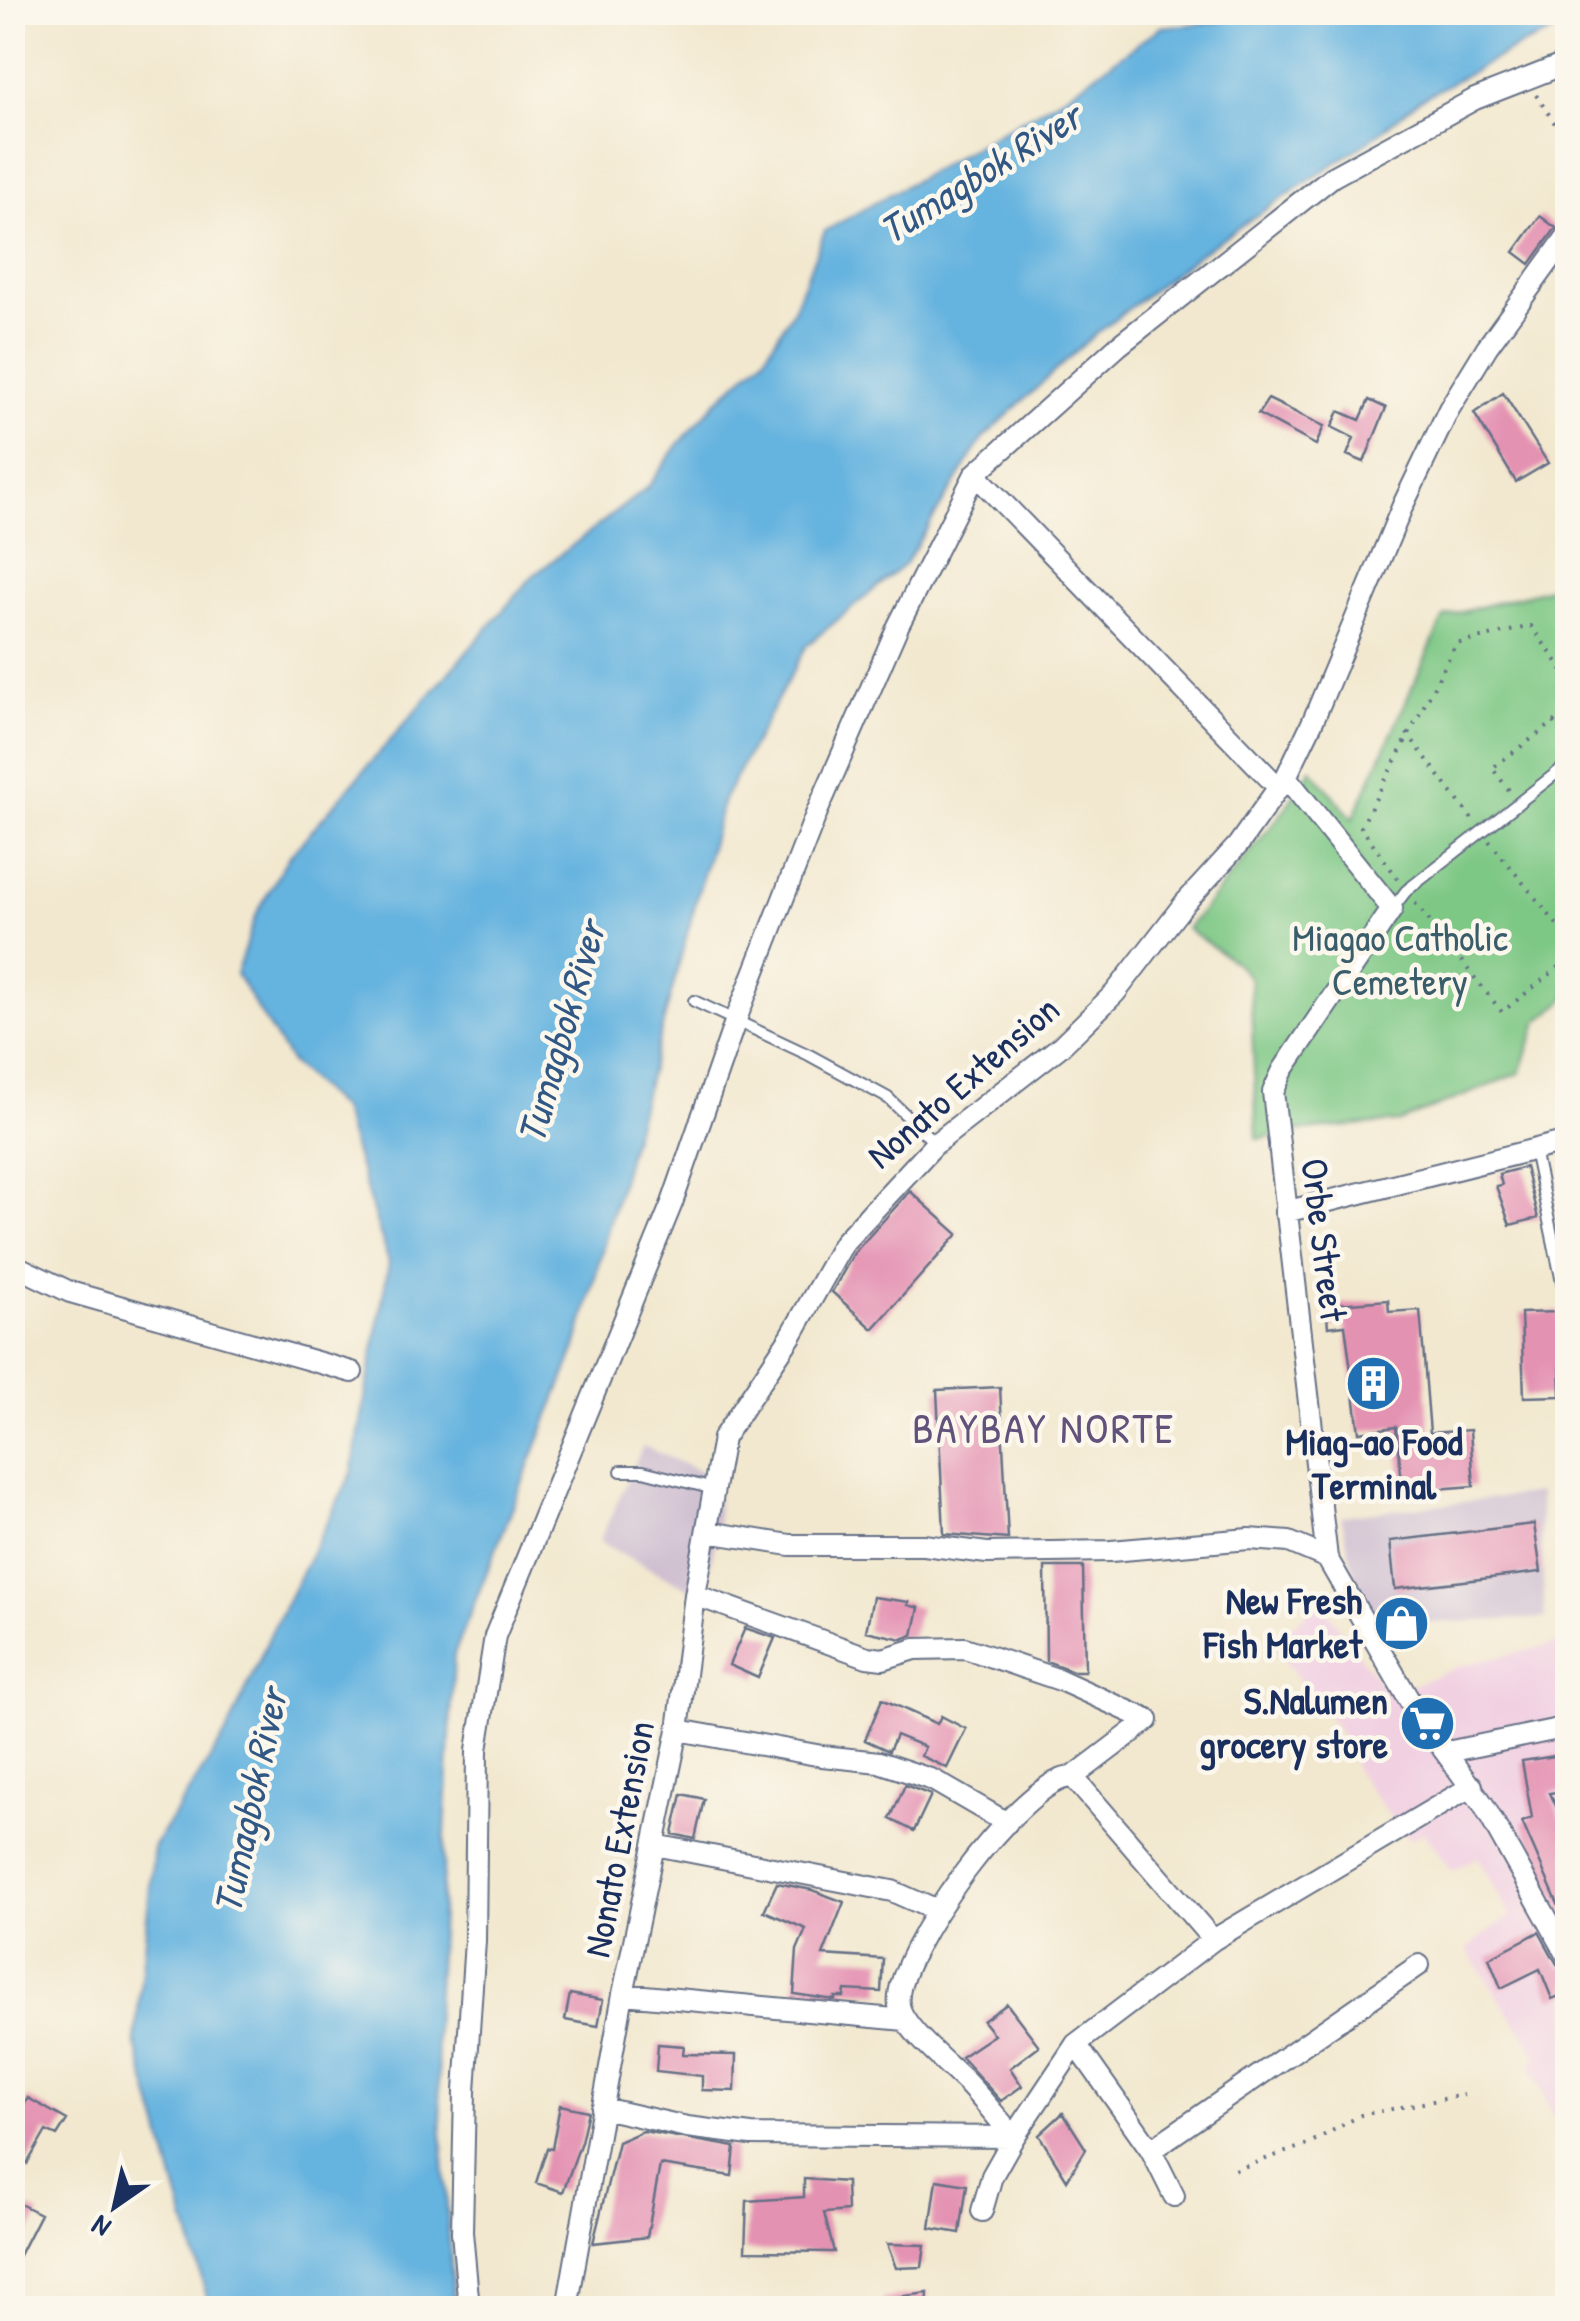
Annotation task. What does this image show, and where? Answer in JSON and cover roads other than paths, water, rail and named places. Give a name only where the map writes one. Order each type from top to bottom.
[{"type":"street","points":[[470,2308],[462,2232],[465,2090],[475,1941],[477,1750],[496,1636],[672,1204],[736,1022],[817,812],[883,660],[975,474],[1118,346],[1332,176],[1475,99],[1562,65],[1568,67]]},
{"type":"street","name":"Nonato Extension","points":[[567,2308],[623,1994],[678,1730],[695,1596],[723,1438],[790,1336],[836,1256],[883,1197],[935,1144],[1060,1046],[1114,992],[1184,904],[1238,845],[1282,782],[1312,723],[1416,474],[1449,409],[1487,347],[1563,242]]},
{"type":"street","points":[[975,474],[1282,782],[1392,909]]},
{"type":"street","name":"Orbe Street","points":[[1392,909],[1283,1070],[1273,1092],[1327,1558],[1416,1712],[1472,1786],[1568,1956]]},
{"type":"street","points":[[1285,1212],[1568,1141]]},
{"type":"street","points":[[12,1264],[70,1292],[352,1372]]},
{"type":"street","points":[[708,1532],[790,1544],[924,1545],[987,1553],[1111,1551],[1249,1539],[1289,1542],[1327,1558]]},
{"type":"street","points":[[695,1596],[867,1656],[884,1659],[915,1650],[965,1648],[1060,1680],[1148,1720],[1073,1776],[1062,1776],[1006,1823],[935,1910],[900,1984],[899,2005],[905,2020],[1014,2137]]},
{"type":"street","points":[[1444,1747],[1568,1726]]},
{"type":"street","points":[[678,1730],[822,1756],[879,1762],[933,1780],[1006,1823]]},
{"type":"street","points":[[1073,1776],[1213,1940]]},
{"type":"street","points":[[982,2211],[992,2176],[1076,2044],[1213,1940],[1472,1786]]},
{"type":"street","points":[[655,1846],[892,1891],[935,1910]]},
{"type":"street","points":[[1151,2150],[1419,1965]]},
{"type":"street","points":[[623,1994],[905,2020]]},
{"type":"street","points":[[1076,2044],[1151,2150],[1174,2196]]},
{"type":"street","points":[[602,2108],[751,2136],[1014,2137]]},
{"type":"lane","points":[[1392,909],[1406,891],[1568,764]]},
{"type":"lane","points":[[694,1001],[809,1055],[888,1098],[935,1144]]},
{"type":"lane","points":[[1534,1150],[1567,1306]]},
{"type":"lane","points":[[621,1471],[643,1471],[714,1490]]},
{"type":"water","name":"Tumagbok River","points":[[1567,12],[1568,26],[1518,47],[1419,100],[1370,140],[1200,253],[1086,342],[983,438],[905,564],[807,645],[723,800],[576,1348],[454,1654],[435,2028],[454,2308],[210,2308],[135,2042],[154,1846],[227,1733],[271,1633],[352,1473],[389,1263],[341,1109],[291,1063],[236,974],[256,915],[287,859],[533,576],[648,487],[716,402],[764,358],[792,312],[825,231],[1068,94],[1161,27],[1219,22],[1232,13]]},
{"type":"place","name":"Miag-ao Food Terminal","points":[[1374,1384]]},
{"type":"place","name":"New Fresh Fish Market","points":[[1401,1623]]},
{"type":"place","name":"S.Nalumen grocery store","points":[[1427,1723]]},
{"type":"district","name":"BAYBAY NORTE","points":[[1044,1428]]},
{"type":"park label","name":"Miagao Catholic Cemetery","points":[[1400,960]]}]
